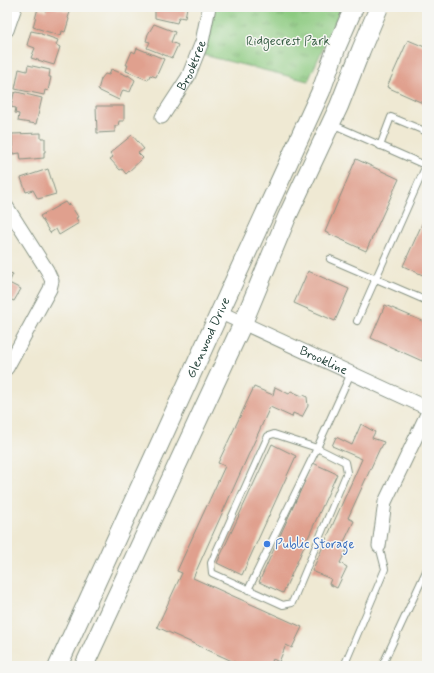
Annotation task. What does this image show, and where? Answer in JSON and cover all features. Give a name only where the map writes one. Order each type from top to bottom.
[{"type":"main road","name":"Glenwood Drive","points":[[58,666],[221,313],[262,218],[321,91],[337,46],[354,7]]},
{"type":"main road","name":"Glenwood Drive","points":[[84,666],[243,323],[287,217],[331,123],[379,7]]},
{"type":"street","points":[[7,30],[14,7]]},
{"type":"street","name":"Brooktree","points":[[162,118],[188,77],[202,42],[209,7]]},
{"type":"street","points":[[7,208],[47,270],[52,281],[46,296],[7,368]]},
{"type":"street","name":"Brookline","points":[[221,313],[427,408]]},
{"type":"street","points":[[379,546],[385,502],[427,414]]},
{"type":"lane","points":[[380,146],[391,117],[427,132]]},
{"type":"lane","points":[[331,123],[380,146],[427,165],[357,322]]},
{"type":"lane","points":[[330,259],[427,301]]},
{"type":"lane","points":[[248,590],[350,373]]},
{"type":"lane","points":[[274,434],[316,448],[345,462],[347,472],[292,603],[283,605],[248,590],[212,573],[211,563],[268,436],[274,434]]},
{"type":"lane","points":[[344,666],[385,569],[379,546]]},
{"type":"lane","points":[[382,666],[427,569]]},
{"type":"lane","points":[[424,666],[427,658]]},
{"type":"green space","name":"Ridgecrest Park","points":[[206,7],[342,7],[308,81],[195,53]]},
{"type":"building","points":[[47,7],[53,7],[70,12],[65,32],[62,31],[61,36],[33,27],[38,8],[46,11]]},
{"type":"building","points":[[155,7],[187,7],[185,18],[179,17],[177,23],[155,18]]},
{"type":"building","points":[[154,24],[175,32],[171,42],[178,45],[172,58],[147,48],[150,42],[146,41],[148,34]]},
{"type":"building","points":[[31,31],[41,33],[58,40],[56,45],[60,47],[54,65],[31,58],[35,48],[27,45]]},
{"type":"building","points":[[408,40],[427,48],[427,105],[387,87]]},
{"type":"building","points":[[137,48],[164,59],[156,77],[150,75],[148,80],[126,71],[128,65],[126,65],[132,51],[135,53]]},
{"type":"building","points":[[28,65],[50,70],[49,77],[51,77],[48,91],[45,90],[44,95],[15,89],[19,69],[27,71]]},
{"type":"building","points":[[111,69],[128,75],[135,80],[130,92],[123,90],[119,100],[98,90],[101,79],[105,74],[109,75]]},
{"type":"building","points":[[17,92],[42,98],[36,124],[18,121],[19,114],[15,113],[16,108],[11,107],[14,93]]},
{"type":"building","points":[[96,106],[124,106],[124,121],[119,121],[118,126],[115,126],[115,132],[97,133]]},
{"type":"building","points":[[41,133],[41,138],[45,138],[44,158],[21,160],[20,153],[13,154],[12,134]]},
{"type":"building","points":[[132,135],[144,149],[138,153],[143,158],[126,174],[110,159],[113,157],[110,153]]},
{"type":"building","points":[[356,159],[399,179],[366,251],[325,232]]},
{"type":"building","points":[[48,169],[56,194],[38,199],[33,190],[26,192],[21,178]]},
{"type":"building","points":[[65,202],[68,206],[70,204],[78,217],[76,218],[79,223],[59,235],[56,229],[50,233],[40,216]]},
{"type":"building","points":[[427,213],[427,277],[403,266]]},
{"type":"building","points":[[308,271],[349,289],[335,321],[294,303]]},
{"type":"building","points":[[7,272],[13,274],[9,283],[21,289],[14,301],[7,298]]},
{"type":"building","points":[[385,305],[427,323],[427,350],[422,361],[371,338]]},
{"type":"building","points":[[254,387],[273,395],[275,387],[289,394],[291,391],[302,396],[304,395],[307,397],[308,406],[302,417],[293,413],[292,417],[270,407],[193,578],[302,627],[292,648],[286,645],[279,662],[273,659],[270,666],[243,666],[157,627],[182,573],[177,571],[225,466],[218,463]]},
{"type":"building","points":[[361,424],[375,432],[372,438],[384,442],[348,518],[354,521],[342,546],[347,549],[340,563],[347,567],[337,588],[329,584],[331,579],[312,571],[362,459],[332,446],[336,437],[352,445]]},
{"type":"building","points":[[272,444],[296,456],[242,575],[217,563]]},
{"type":"building","points":[[313,463],[337,474],[283,593],[259,582]]},
{"type":"place","name":"Public Storage","points":[[267,544]]}]
